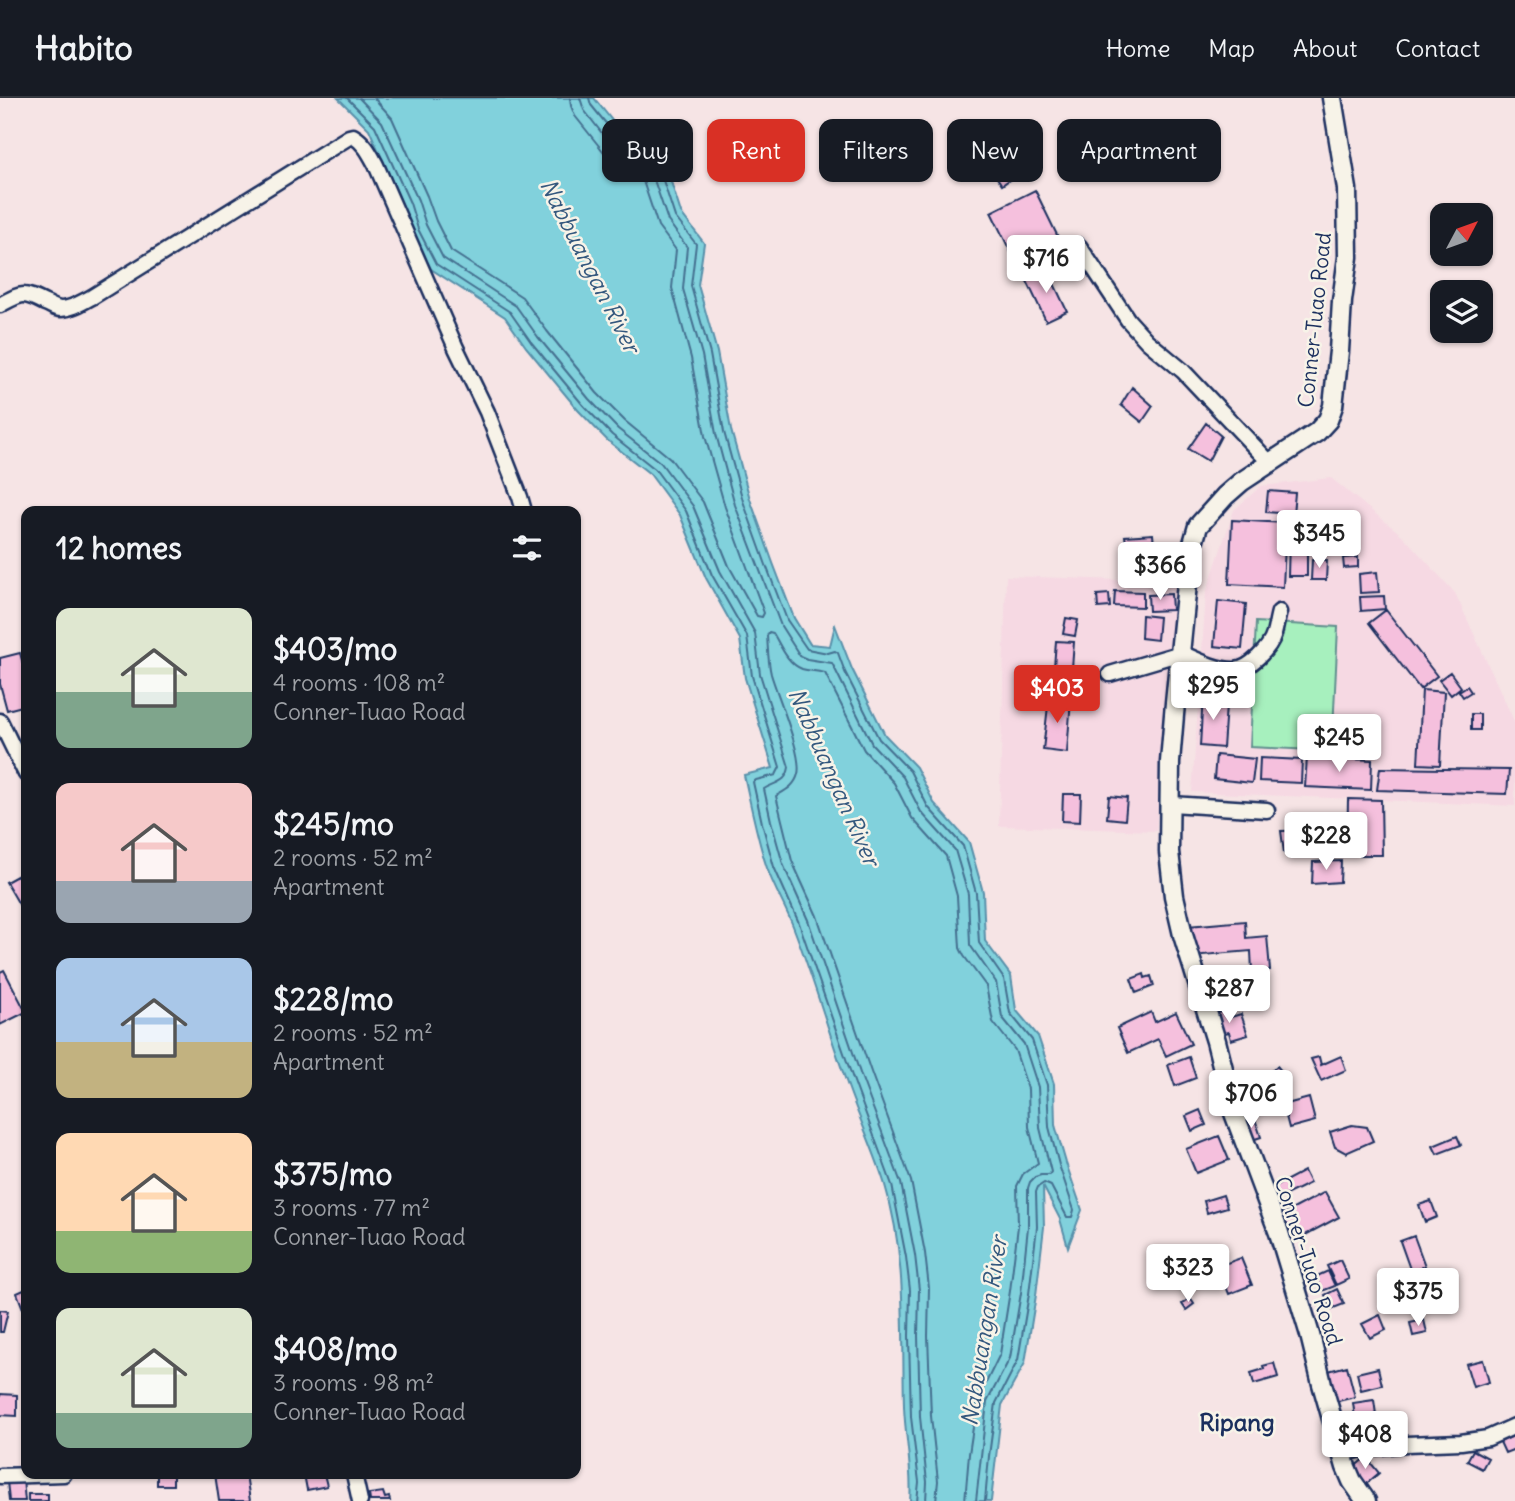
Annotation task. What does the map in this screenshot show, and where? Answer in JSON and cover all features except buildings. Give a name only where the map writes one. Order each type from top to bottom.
[{"type":"main road","name":"Conner-Tuao Road","points":[[1332,98],[1347,189],[1348,257],[1333,406],[1328,419],[1317,432],[1258,469],[1225,496],[1198,526],[1190,554],[1170,762],[1169,852],[1174,896],[1183,936],[1216,1041],[1234,1113],[1279,1233],[1342,1454],[1352,1481],[1366,1501]]},
{"type":"street","points":[[0,306],[22,294],[57,309],[92,297],[353,136],[368,149],[376,166],[487,412],[523,506]]},
{"type":"street","points":[[1079,246],[1128,320],[1147,341],[1183,371],[1270,463]]},
{"type":"street","points":[[1110,674],[1181,653],[1208,665],[1233,670],[1243,669],[1258,657],[1273,637],[1279,612]]},
{"type":"street","points":[[0,721],[21,764]]},
{"type":"street","points":[[1171,804],[1267,810]]},
{"type":"street","points":[[1342,1454],[1406,1444],[1488,1438],[1515,1426]]},
{"type":"street","points":[[0,1476],[21,1475]]},
{"type":"street","points":[[355,1479],[360,1501]]},
{"type":"shaded area","points":[[1331,478],[1403,536],[1455,593],[1515,723],[1515,806],[1192,792],[1206,593],[1234,510],[1261,486]]},
{"type":"shaded area","points":[[1006,576],[1178,582],[1156,831],[999,826]]},
{"type":"green space","points":[[1256,622],[1338,627],[1332,751],[1250,747]]},
{"type":"water","name":"Nabbuangan River","points":[[338,98],[594,98],[611,119],[602,119],[602,182],[671,182],[681,213],[704,243],[698,285],[717,352],[731,430],[750,499],[794,618],[810,644],[830,646],[835,625],[852,669],[885,735],[916,767],[934,803],[969,842],[983,892],[985,941],[1011,976],[1016,1010],[1038,1036],[1054,1084],[1055,1125],[1082,1210],[1068,1247],[1060,1219],[1043,1186],[1044,1227],[1025,1363],[1002,1405],[991,1501],[910,1501],[904,1406],[902,1295],[892,1212],[881,1172],[846,1081],[800,945],[760,845],[744,775],[773,768],[745,678],[740,639],[706,578],[680,515],[650,474],[607,440],[578,410],[505,317],[431,269],[411,232],[403,206],[369,129]]},
{"type":"district","name":"Ripang","points":[[1237,1423]]}]
